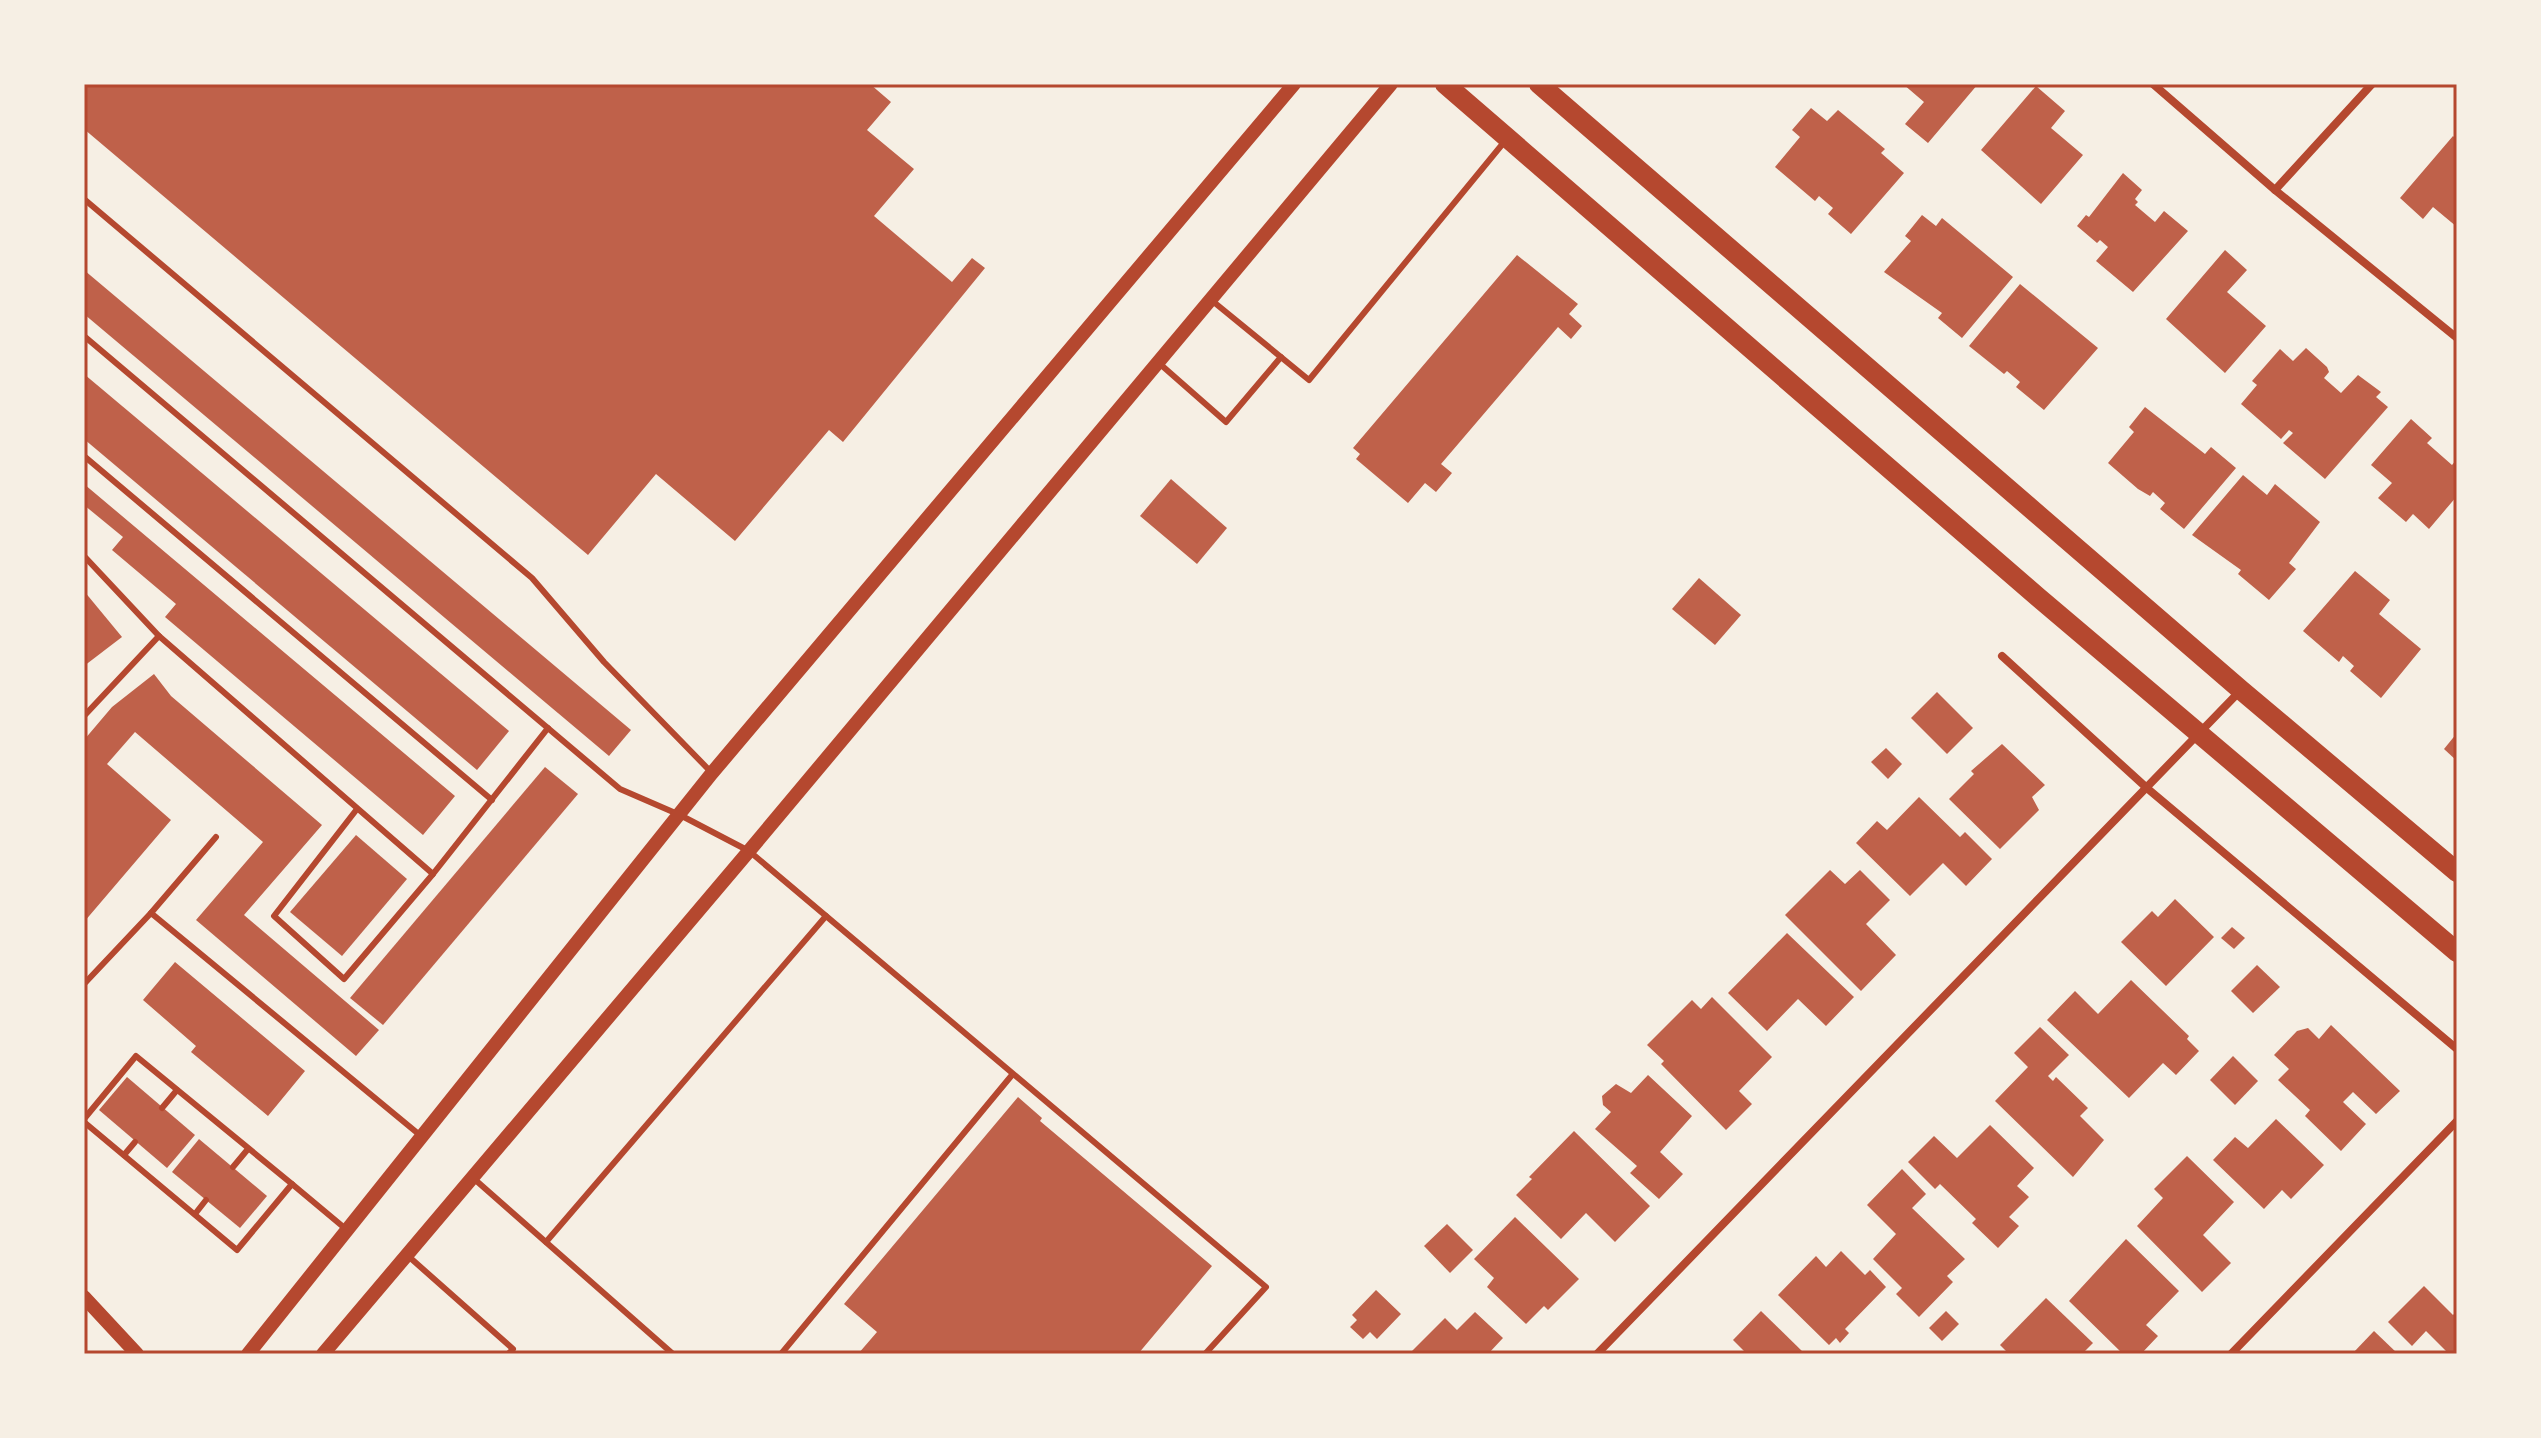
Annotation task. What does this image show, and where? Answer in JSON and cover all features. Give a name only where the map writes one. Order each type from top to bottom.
[{"type":"main road","points":[[1445,84],[2039,598],[2457,952]]},
{"type":"main road","points":[[1539,84],[2241,690],[2457,872]]},
{"type":"street","points":[[248,1354],[712,773],[1294,84]]},
{"type":"street","points":[[323,1354],[1391,84]]},
{"type":"street","points":[[2153,84],[2275,190],[2457,338]]},
{"type":"street","points":[[2275,190],[2372,84]]},
{"type":"street","points":[[2002,656],[2148,789],[2457,1049]]},
{"type":"street","points":[[1597,1354],[2202,734],[2241,690]]},
{"type":"street","points":[[2231,1354],[2457,1121]]},
{"type":"street","points":[[84,1297],[137,1354]]},
{"type":"lane","points":[[1209,299],[1309,380],[1508,138]]},
{"type":"lane","points":[[84,199],[532,578],[604,662],[712,773]]},
{"type":"lane","points":[[84,348],[87,338],[620,789],[680,815],[749,851],[1266,1287],[1205,1354]]},
{"type":"lane","points":[[1157,361],[1226,422],[1281,357]]},
{"type":"lane","points":[[84,456],[492,800]]},
{"type":"lane","points":[[84,556],[159,636],[433,874]]},
{"type":"lane","points":[[84,716],[159,636]]},
{"type":"lane","points":[[357,809],[274,916],[344,979],[433,874],[548,728]]},
{"type":"lane","points":[[84,984],[151,913],[216,837]]},
{"type":"lane","points":[[151,913],[422,1136]]},
{"type":"lane","points":[[546,1242],[826,916]]},
{"type":"lane","points":[[292,1184],[237,1250],[84,1120],[136,1056],[292,1184],[347,1230]]},
{"type":"lane","points":[[781,1354],[1012,1075]]},
{"type":"lane","points":[[162,1108],[177,1090]]},
{"type":"lane","points":[[124,1155],[135,1142]]},
{"type":"lane","points":[[233,1167],[248,1149]]},
{"type":"lane","points":[[472,1177],[673,1354]]},
{"type":"lane","points":[[195,1214],[206,1200]]},
{"type":"lane","points":[[407,1255],[513,1349],[508,1354]]},
{"type":"building","points":[[84,84],[870,84],[891,102],[867,130],[914,169],[874,216],[952,282],[972,258],[985,268],[843,442],[829,430],[735,541],[656,474],[588,555],[84,129]]},
{"type":"building","points":[[1903,84],[1978,84],[1928,143],[1905,124],[1924,102]]},
{"type":"building","points":[[2036,86],[2065,111],[2051,128],[2083,155],[2041,204],[1981,150]]},
{"type":"building","points":[[1811,108],[1827,121],[1838,110],[1885,149],[1881,153],[1904,173],[1851,234],[1828,214],[1833,208],[1819,196],[1815,201],[1775,167],[1800,137],[1792,130]]},
{"type":"building","points":[[2453,136],[2457,140],[2457,227],[2433,207],[2423,219],[2400,198]]},
{"type":"building","points":[[2123,173],[2142,190],[2135,199],[2138,202],[2135,205],[2155,222],[2164,211],[2188,231],[2133,292],[2096,261],[2108,247],[2100,240],[2097,243],[2077,226],[2086,215],[2089,217]]},
{"type":"building","points":[[1922,215],[1936,226],[1942,218],[2013,277],[1962,338],[1938,318],[1942,313],[1884,272],[1911,241],[1905,236]]},
{"type":"building","points":[[2225,250],[2247,270],[2227,292],[2266,326],[2225,373],[2166,319]]},
{"type":"building","points":[[1517,255],[1578,304],[1569,314],[1582,326],[1571,339],[1558,327],[1441,464],[1452,473],[1436,492],[1425,483],[1408,503],[1356,459],[1360,454],[1353,448]]},
{"type":"building","points":[[84,270],[631,730],[609,756],[84,314]]},
{"type":"building","points":[[2020,284],[2098,348],[2044,410],[2016,387],[2020,382],[2007,371],[2004,374],[1969,346]]},
{"type":"building","points":[[2306,348],[2327,367],[2329,372],[2324,378],[2341,393],[2358,375],[2381,392],[2376,397],[2388,407],[2325,479],[2283,443],[2293,433],[2289,430],[2281,439],[2241,404],[2257,385],[2252,381],[2280,349],[2293,361]]},
{"type":"building","points":[[84,374],[509,731],[477,770],[84,439]]},
{"type":"building","points":[[2145,407],[2205,454],[2211,447],[2236,468],[2184,529],[2160,509],[2165,503],[2153,492],[2150,496],[2138,489],[2108,463],[2134,432],[2129,427]]},
{"type":"building","points":[[2411,419],[2432,438],[2427,443],[2452,465],[2457,459],[2457,496],[2429,529],[2413,514],[2406,522],[2378,498],[2392,483],[2371,465]]},
{"type":"building","points":[[2243,475],[2267,495],[2275,484],[2320,522],[2289,563],[2296,569],[2269,600],[2238,574],[2241,570],[2192,535]]},
{"type":"building","points":[[1171,479],[1227,528],[1197,564],[1140,516]]},
{"type":"building","points":[[84,484],[455,796],[423,835],[165,617],[176,604],[112,550],[123,537],[84,505]]},
{"type":"building","points":[[2355,571],[2390,600],[2379,614],[2421,649],[2381,698],[2350,671],[2354,666],[2343,656],[2339,662],[2303,631]]},
{"type":"building","points":[[1699,578],[1741,615],[1715,645],[1672,609]]},
{"type":"building","points":[[84,591],[122,637],[84,666]]},
{"type":"building","points":[[154,674],[171,696],[322,825],[244,915],[379,1030],[356,1056],[196,920],[263,842],[135,732],[107,764],[171,820],[84,922],[84,740],[112,707]]},
{"type":"building","points":[[1937,692],[1973,728],[1947,754],[1911,718]]},
{"type":"building","points":[[2457,733],[2457,761],[2444,749]]},
{"type":"building","points":[[2002,744],[2045,785],[2032,797],[2039,810],[2000,849],[1949,799],[1974,774],[1971,771]]},
{"type":"building","points":[[1886,748],[1902,764],[1888,779],[1871,762]]},
{"type":"building","points":[[545,767],[578,794],[383,1025],[350,998]]},
{"type":"building","points":[[1919,797],[1960,837],[1965,832],[1992,859],[1966,886],[1943,863],[1910,896],[1856,843],[1877,821],[1887,830]]},
{"type":"building","points":[[356,835],[407,879],[342,956],[290,912]]},
{"type":"building","points":[[1830,870],[1845,884],[1860,870],[1890,900],[1866,924],[1896,955],[1861,991],[1785,915]]},
{"type":"building","points":[[2175,899],[2214,937],[2166,986],[2121,942],[2152,911],[2158,917]]},
{"type":"building","points":[[2232,927],[2245,938],[2234,949],[2221,938]]},
{"type":"building","points":[[1787,933],[1854,997],[1826,1026],[1798,999],[1767,1031],[1728,993]]},
{"type":"building","points":[[175,962],[305,1071],[268,1116],[191,1052],[196,1046],[143,1000]]},
{"type":"building","points":[[2257,965],[2280,987],[2253,1013],[2231,991]]},
{"type":"building","points":[[2131,980],[2189,1036],[2187,1039],[2199,1051],[2176,1075],[2163,1063],[2129,1098],[2047,1020],[2075,991],[2098,1014]]},
{"type":"building","points":[[1712,997],[1772,1057],[1739,1091],[1752,1104],[1726,1130],[1661,1064],[1664,1061],[1647,1045],[1692,1000],[1701,1009]]},
{"type":"building","points":[[2331,1025],[2400,1091],[2376,1114],[2353,1092],[2343,1102],[2366,1124],[2341,1151],[2305,1116],[2310,1110],[2278,1080],[2289,1069],[2274,1055],[2297,1031],[2308,1028],[2319,1039]]},
{"type":"building","points":[[2040,1027],[2069,1055],[2048,1076],[2053,1081],[2056,1077],[2088,1108],[2080,1116],[2104,1140],[2073,1177],[1995,1101],[2028,1067],[2014,1053]]},
{"type":"building","points":[[2233,1056],[2258,1081],[2235,1105],[2210,1080]]},
{"type":"building","points":[[1648,1075],[1692,1116],[1660,1152],[1683,1174],[1659,1199],[1630,1173],[1637,1166],[1595,1129],[1611,1112],[1603,1105],[1602,1096],[1616,1084],[1631,1093]]},
{"type":"building","points":[[127,1077],[195,1135],[167,1168],[99,1110]]},
{"type":"building","points":[[1018,1097],[1042,1118],[1040,1121],[1212,1266],[1138,1354],[858,1354],[877,1332],[844,1304]]},
{"type":"building","points":[[2276,1119],[2324,1165],[2291,1199],[2282,1190],[2264,1209],[2213,1160],[2235,1137],[2248,1148]]},
{"type":"building","points":[[1990,1125],[2034,1168],[2017,1186],[2029,1197],[2009,1217],[2019,1226],[1998,1248],[1972,1223],[1976,1219],[1940,1184],[1935,1189],[1908,1162],[1934,1136],[1957,1158]]},
{"type":"building","points":[[1574,1131],[1650,1206],[1615,1242],[1586,1213],[1561,1239],[1516,1195],[1532,1179],[1529,1177]]},
{"type":"building","points":[[199,1139],[267,1196],[240,1228],[172,1172]]},
{"type":"building","points":[[2187,1156],[2234,1202],[2203,1235],[2231,1263],[2202,1292],[2137,1226],[2163,1198],[2154,1189]]},
{"type":"building","points":[[1902,1169],[1926,1194],[1912,1208],[1965,1259],[1947,1276],[1953,1282],[1919,1317],[1896,1294],[1902,1288],[1873,1259],[1896,1234],[1867,1205]]},
{"type":"building","points":[[1515,1217],[1579,1279],[1548,1310],[1544,1306],[1526,1324],[1487,1287],[1494,1278],[1474,1259]]},
{"type":"building","points":[[1447,1224],[1473,1250],[1450,1273],[1424,1246]]},
{"type":"building","points":[[2126,1239],[2179,1291],[2146,1325],[2158,1336],[2141,1354],[2123,1354],[2069,1301]]},
{"type":"building","points":[[1841,1251],[1865,1275],[1870,1270],[1886,1287],[1845,1329],[1849,1333],[1840,1343],[1836,1338],[1829,1345],[1778,1295],[1816,1256],[1826,1267]]},
{"type":"building","points":[[2424,1286],[2453,1315],[2457,1311],[2457,1354],[2449,1354],[2426,1331],[2412,1346],[2388,1322]]},
{"type":"building","points":[[1376,1290],[1401,1314],[1377,1339],[1370,1332],[1363,1339],[1350,1327],[1357,1320],[1352,1315]]},
{"type":"building","points":[[2046,1298],[2093,1343],[2082,1354],[2009,1354],[2000,1345]]},
{"type":"building","points":[[1761,1311],[1805,1354],[1747,1354],[1733,1340]]},
{"type":"building","points":[[1946,1311],[1959,1324],[1942,1341],[1929,1328]]},
{"type":"building","points":[[1475,1312],[1503,1338],[1488,1354],[1411,1352],[1445,1318],[1457,1330]]},
{"type":"building","points":[[2374,1331],[2398,1354],[2352,1354]]}]
